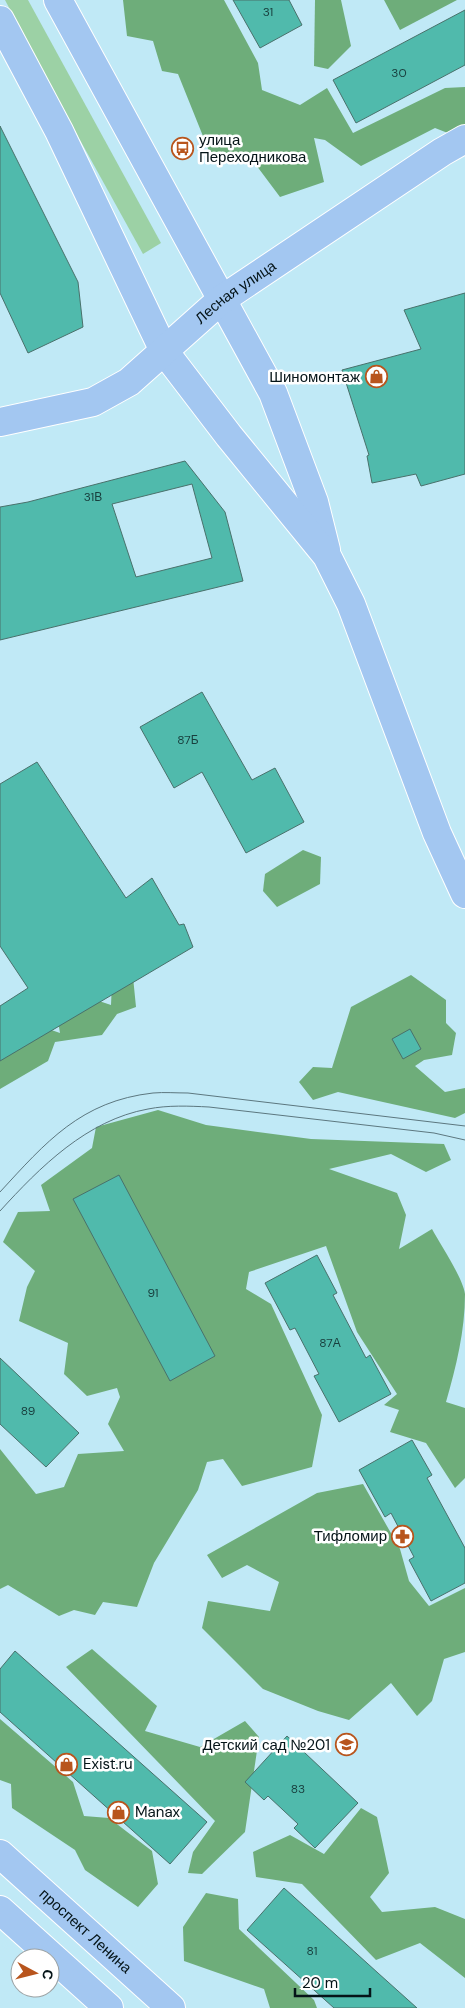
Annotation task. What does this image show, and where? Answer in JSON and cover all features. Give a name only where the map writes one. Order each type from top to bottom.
[{"type":"main road","points":[[58,0],[273,393],[314,502],[327,556]]},
{"type":"main road","points":[[0,20],[59,131],[164,351],[229,436],[327,556],[351,604],[426,806],[465,894]]},
{"type":"main road","name":"Лесная улица","points":[[0,422],[93,402],[129,382],[221,300],[442,152],[465,139]]},
{"type":"main road","name":"проспект Ленина","points":[[0,1854],[171,2008]]},
{"type":"main road","points":[[0,1910],[109,2008]]},
{"type":"green space","points":[[5,0],[28,0],[161,243],[143,254],[59,102]]},
{"type":"green space","points":[[123,0],[224,0],[258,63],[262,90],[300,105],[327,88],[353,133],[445,88],[465,87],[465,134],[458,137],[435,128],[361,166],[325,140],[314,138],[324,182],[280,197],[253,161],[213,161],[178,74],[162,71],[153,41],[127,36]]},
{"type":"green space","points":[[315,0],[341,0],[351,46],[328,69],[314,66]]},
{"type":"green space","points":[[384,0],[457,0],[400,30]]},
{"type":"green space","points":[[303,850],[321,857],[320,884],[277,907],[263,891],[265,874]]},
{"type":"green space","points":[[411,975],[446,1000],[446,1023],[456,1033],[452,1055],[424,1060],[415,1066],[445,1092],[465,1088],[465,1113],[455,1118],[338,1092],[313,1100],[299,1082],[313,1067],[332,1068],[351,1007]]},
{"type":"green space","points":[[133,977],[136,1007],[117,1014],[102,1035],[55,1042],[48,1061],[0,1089],[0,1042],[31,1023],[60,1033],[57,1015],[90,998],[111,1005],[112,982]]},
{"type":"green space","points":[[158,1110],[206,1125],[311,1139],[444,1144],[451,1160],[426,1172],[391,1154],[329,1169],[397,1193],[406,1215],[399,1249],[432,1229],[460,1279],[465,1294],[462,1335],[446,1402],[465,1408],[465,1478],[455,1488],[426,1443],[390,1432],[399,1410],[384,1405],[397,1394],[357,1332],[326,1246],[249,1272],[246,1289],[271,1304],[322,1415],[312,1467],[242,1486],[223,1459],[207,1462],[198,1490],[154,1563],[137,1607],[103,1602],[95,1615],[74,1610],[59,1616],[8,1585],[0,1589],[0,1449],[36,1494],[64,1487],[78,1454],[124,1451],[108,1424],[120,1397],[117,1388],[87,1396],[64,1374],[68,1343],[19,1321],[27,1287],[35,1271],[3,1242],[18,1212],[50,1211],[41,1185],[92,1148],[96,1127]]},
{"type":"green space","points":[[363,1484],[400,1549],[409,1581],[429,1606],[465,1588],[465,1652],[444,1659],[432,1701],[417,1716],[391,1683],[349,1720],[318,1711],[263,1689],[202,1628],[208,1601],[270,1611],[279,1582],[247,1565],[222,1578],[207,1555],[317,1493]]},
{"type":"green space","points":[[92,1649],[157,1706],[145,1731],[200,1747],[245,1721],[259,1737],[245,1832],[202,1874],[188,1873],[193,1852],[215,1821],[66,1667]]},
{"type":"green space","points":[[0,1719],[73,1782],[84,1816],[109,1818],[152,1851],[158,1884],[138,1907],[85,1870],[75,1850],[12,1808],[11,1784],[0,1780]]},
{"type":"green space","points":[[361,1808],[377,1817],[389,1873],[370,1897],[382,1912],[435,1907],[465,1919],[465,1978],[420,1943],[376,1960],[302,1884],[256,1877],[253,1852],[290,1835],[324,1854]]},
{"type":"green space","points":[[206,1893],[238,1899],[239,1929],[314,2000],[317,2008],[270,2008],[264,1989],[184,1961],[183,1927]]},
{"type":"building","points":[[233,0],[289,0],[302,25],[260,48]]},
{"type":"building","points":[[465,10],[465,65],[356,123],[333,80]]},
{"type":"building","points":[[0,126],[78,282],[83,327],[28,353],[0,293]]},
{"type":"building","points":[[465,293],[465,474],[421,486],[416,474],[372,483],[367,456],[369,455],[342,370],[421,349],[404,310]]},
{"type":"building","points":[[185,461],[225,512],[243,581],[0,640],[0,507],[28,502]],"holes":[[[192,484],[212,558],[136,577],[112,504]]]},
{"type":"building","points":[[202,692],[252,780],[275,768],[304,822],[246,853],[202,772],[174,788],[140,727]]},
{"type":"building","points":[[37,762],[126,898],[152,878],[179,925],[184,924],[193,947],[0,1061],[0,1006],[28,988],[0,946],[0,784]]},
{"type":"building","points":[[410,1029],[421,1049],[403,1059],[392,1039]]},
{"type":"building","points":[[119,1175],[215,1356],[170,1381],[73,1199]]},
{"type":"building","points":[[317,1255],[337,1293],[333,1295],[366,1358],[370,1355],[391,1394],[339,1422],[314,1376],[319,1374],[295,1328],[290,1330],[265,1283]]},
{"type":"building","points":[[0,1358],[79,1433],[46,1467],[0,1424]]},
{"type":"building","points":[[412,1440],[432,1475],[427,1478],[465,1548],[465,1583],[431,1601],[409,1560],[414,1557],[391,1513],[385,1517],[359,1470]]},
{"type":"building","points":[[15,1651],[207,1822],[170,1864],[0,1712],[0,1669]]},
{"type":"building","points":[[287,1736],[358,1803],[315,1848],[294,1828],[298,1824],[268,1796],[264,1800],[245,1782]]},
{"type":"building","points":[[284,1888],[417,2008],[334,2008],[247,1930]]},
{"type":"tram line","points":[[0,1192],[50,1141],[85,1115],[105,1105],[153,1093],[188,1093],[465,1126]]},
{"type":"tram line","points":[[0,1211],[31,1178],[66,1148],[105,1123],[148,1109],[178,1106],[209,1107],[434,1133],[465,1140]]},
{"type":"place","name":"улица Переходникова","points":[[183,149]]},
{"type":"place","name":"Шиномонтаж","points":[[376,377]]},
{"type":"place","name":"Тифломир","points":[[403,1536]]},
{"type":"place","name":"Детский сад №201","points":[[346,1745]]},
{"type":"place","name":"Exist.ru","points":[[67,1764]]},
{"type":"place","name":"Manax","points":[[119,1812]]}]
